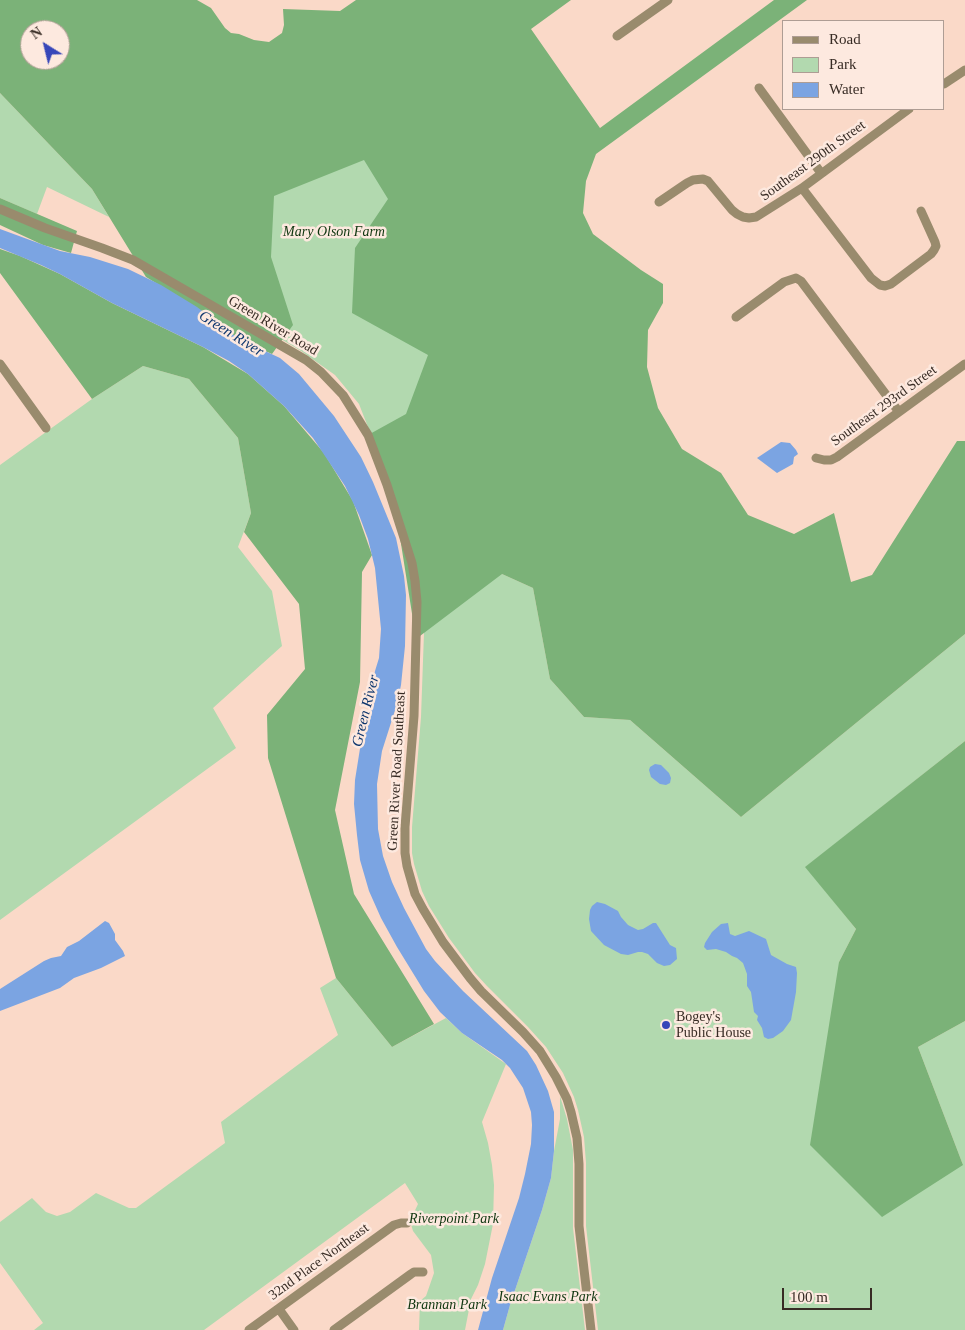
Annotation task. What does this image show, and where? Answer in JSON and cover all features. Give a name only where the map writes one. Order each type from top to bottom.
[{"type":"street","points":[[617,36],[668,0]]},
{"type":"street","points":[[945,83],[965,70]]},
{"type":"street","points":[[759,88],[821,173]]},
{"type":"street","name":"Southeast 290th Street","points":[[660,202],[687,183],[703,179],[713,186],[732,210],[743,217],[756,217],[802,188],[908,110]]},
{"type":"street","points":[[802,188],[871,278],[880,285],[885,286],[931,254],[936,246],[921,211]]},
{"type":"street","name":"Green River Road","points":[[0,210],[133,260],[306,360],[330,380],[343,396],[368,435],[387,485],[410,555],[416,581],[416,639]]},
{"type":"street","points":[[736,317],[784,282],[796,278],[805,285],[899,412]]},
{"type":"street","points":[[0,364],[46,428]]},
{"type":"street","name":"Southeast 293rd Street","points":[[816,458],[831,460],[837,457],[964,368]]},
{"type":"street","name":"Green River Road Southeast","points":[[416,639],[414,716],[404,842],[406,866],[415,894],[443,942],[481,991],[540,1051],[552,1068],[567,1099],[576,1138],[579,1164],[579,1233],[591,1330]]},
{"type":"street","name":"32nd Place Northeast","points":[[250,1330],[394,1225],[407,1224]]},
{"type":"street","points":[[334,1330],[414,1272],[423,1272]]},
{"type":"street","points":[[279,1309],[294,1330]]},
{"type":"green space","points":[[0,0],[197,0],[211,8],[225,28],[231,33],[254,40],[269,42],[282,33],[284,25],[283,9],[340,11],[356,0],[571,0],[531,29],[600,128],[774,0],[807,0],[596,154],[586,181],[583,213],[593,234],[663,284],[663,303],[648,330],[647,367],[658,408],[682,449],[721,473],[748,515],[794,534],[834,513],[851,582],[872,575],[957,441],[965,441],[965,634],[741,817],[630,720],[584,717],[550,679],[533,588],[502,574],[416,639],[396,512],[368,435],[406,414],[428,355],[352,313],[355,248],[388,199],[364,160],[274,196],[271,257],[293,325],[272,354],[238,339],[208,315],[146,277],[92,189],[0,93]]},
{"type":"green space","name":"Mary Olson Farm","points":[[358,67],[502,574],[533,588],[550,679],[584,717],[630,720],[741,817],[965,634],[965,741],[806,867],[856,929],[839,962],[963,1165],[918,1047],[965,1021],[965,1330],[598,1330],[586,1226],[584,1137],[574,1097],[563,1073],[546,1047],[475,973],[449,938],[429,906],[422,891],[414,864],[412,827],[421,717],[424,633],[423,568],[359,404],[335,375],[301,351],[146,258]]},
{"type":"green space","points":[[0,93],[92,189],[109,217],[47,187],[37,214],[0,198]]},
{"type":"green space","points":[[0,198],[77,231],[71,253],[43,245],[0,225]]},
{"type":"green space","points":[[0,249],[60,274],[112,303],[203,347],[248,374],[284,406],[324,453],[353,501],[372,555],[362,572],[360,682],[335,810],[354,894],[434,1024],[392,1047],[336,978],[268,758],[267,715],[305,669],[299,604],[244,532],[251,513],[238,438],[189,379],[143,366],[92,399],[0,273]]},
{"type":"green space","points":[[143,366],[189,379],[238,438],[251,513],[238,547],[272,591],[282,646],[213,708],[236,748],[0,920],[0,465],[92,399]]},
{"type":"green space","points":[[965,741],[965,1021],[918,1047],[963,1165],[882,1217],[810,1145],[839,962],[856,929],[805,867]]},
{"type":"green space","points":[[336,978],[392,1047],[446,1018],[462,1033],[506,1064],[482,1122],[492,1165],[494,1185],[493,1224],[485,1264],[471,1299],[465,1330],[419,1330],[420,1301],[426,1296],[434,1273],[431,1255],[413,1231],[410,1221],[418,1204],[405,1183],[204,1330],[34,1330],[43,1323],[0,1263],[0,1222],[32,1198],[46,1212],[57,1216],[70,1212],[96,1193],[129,1208],[136,1208],[225,1143],[221,1122],[338,1035],[320,988]]},
{"type":"green space","name":"Isaac Evans Park","points":[[560,1096],[573,1150],[573,1228],[585,1330],[503,1330],[551,1178],[560,1119]]},
{"type":"water","name":"Green River","points":[[0,229],[60,251],[90,257],[128,269],[161,285],[197,307],[244,343],[280,358],[299,374],[334,416],[361,457],[373,482],[396,538],[406,595],[405,646],[401,685],[382,751],[377,784],[378,829],[383,856],[404,908],[426,949],[463,991],[527,1051],[548,1091],[554,1112],[554,1151],[551,1178],[503,1330],[478,1330],[492,1278],[519,1198],[525,1174],[531,1144],[531,1112],[523,1088],[510,1068],[502,1060],[462,1033],[440,1012],[424,991],[381,918],[369,891],[360,860],[354,804],[355,780],[362,736],[372,702],[375,671],[379,658],[381,629],[375,568],[368,539],[359,515],[345,486],[313,438],[284,406],[248,374],[203,347],[112,303],[60,274],[0,248]]},
{"type":"water","points":[[781,442],[790,443],[798,454],[794,457],[793,464],[777,473],[757,458]]},
{"type":"water","points":[[655,764],[661,765],[669,773],[670,783],[666,785],[660,784],[651,777],[649,770]]},
{"type":"water","points":[[597,902],[618,911],[628,925],[638,930],[656,923],[670,945],[676,948],[677,959],[670,965],[664,966],[657,963],[648,954],[638,952],[628,955],[621,954],[604,945],[591,931],[589,919],[590,910]]},
{"type":"water","points":[[105,921],[109,923],[115,934],[115,940],[125,956],[101,968],[74,978],[60,988],[0,1011],[0,989],[44,961],[61,956],[67,947],[79,941]]},
{"type":"water","points":[[728,923],[730,934],[735,936],[749,931],[766,939],[771,955],[796,967],[796,992],[791,1020],[783,1031],[773,1038],[768,1039],[764,1037],[762,1028],[757,1020],[758,1016],[754,1012],[743,963],[726,952],[716,949],[707,950],[704,947],[712,932],[721,924]]},
{"type":"place","name":"Bogey's Public House","points":[[666,1025]]},
{"type":"park label","name":"Riverpoint Park","points":[[454,1219]]},
{"type":"park label","name":"Brannan Park","points":[[447,1305]]}]
